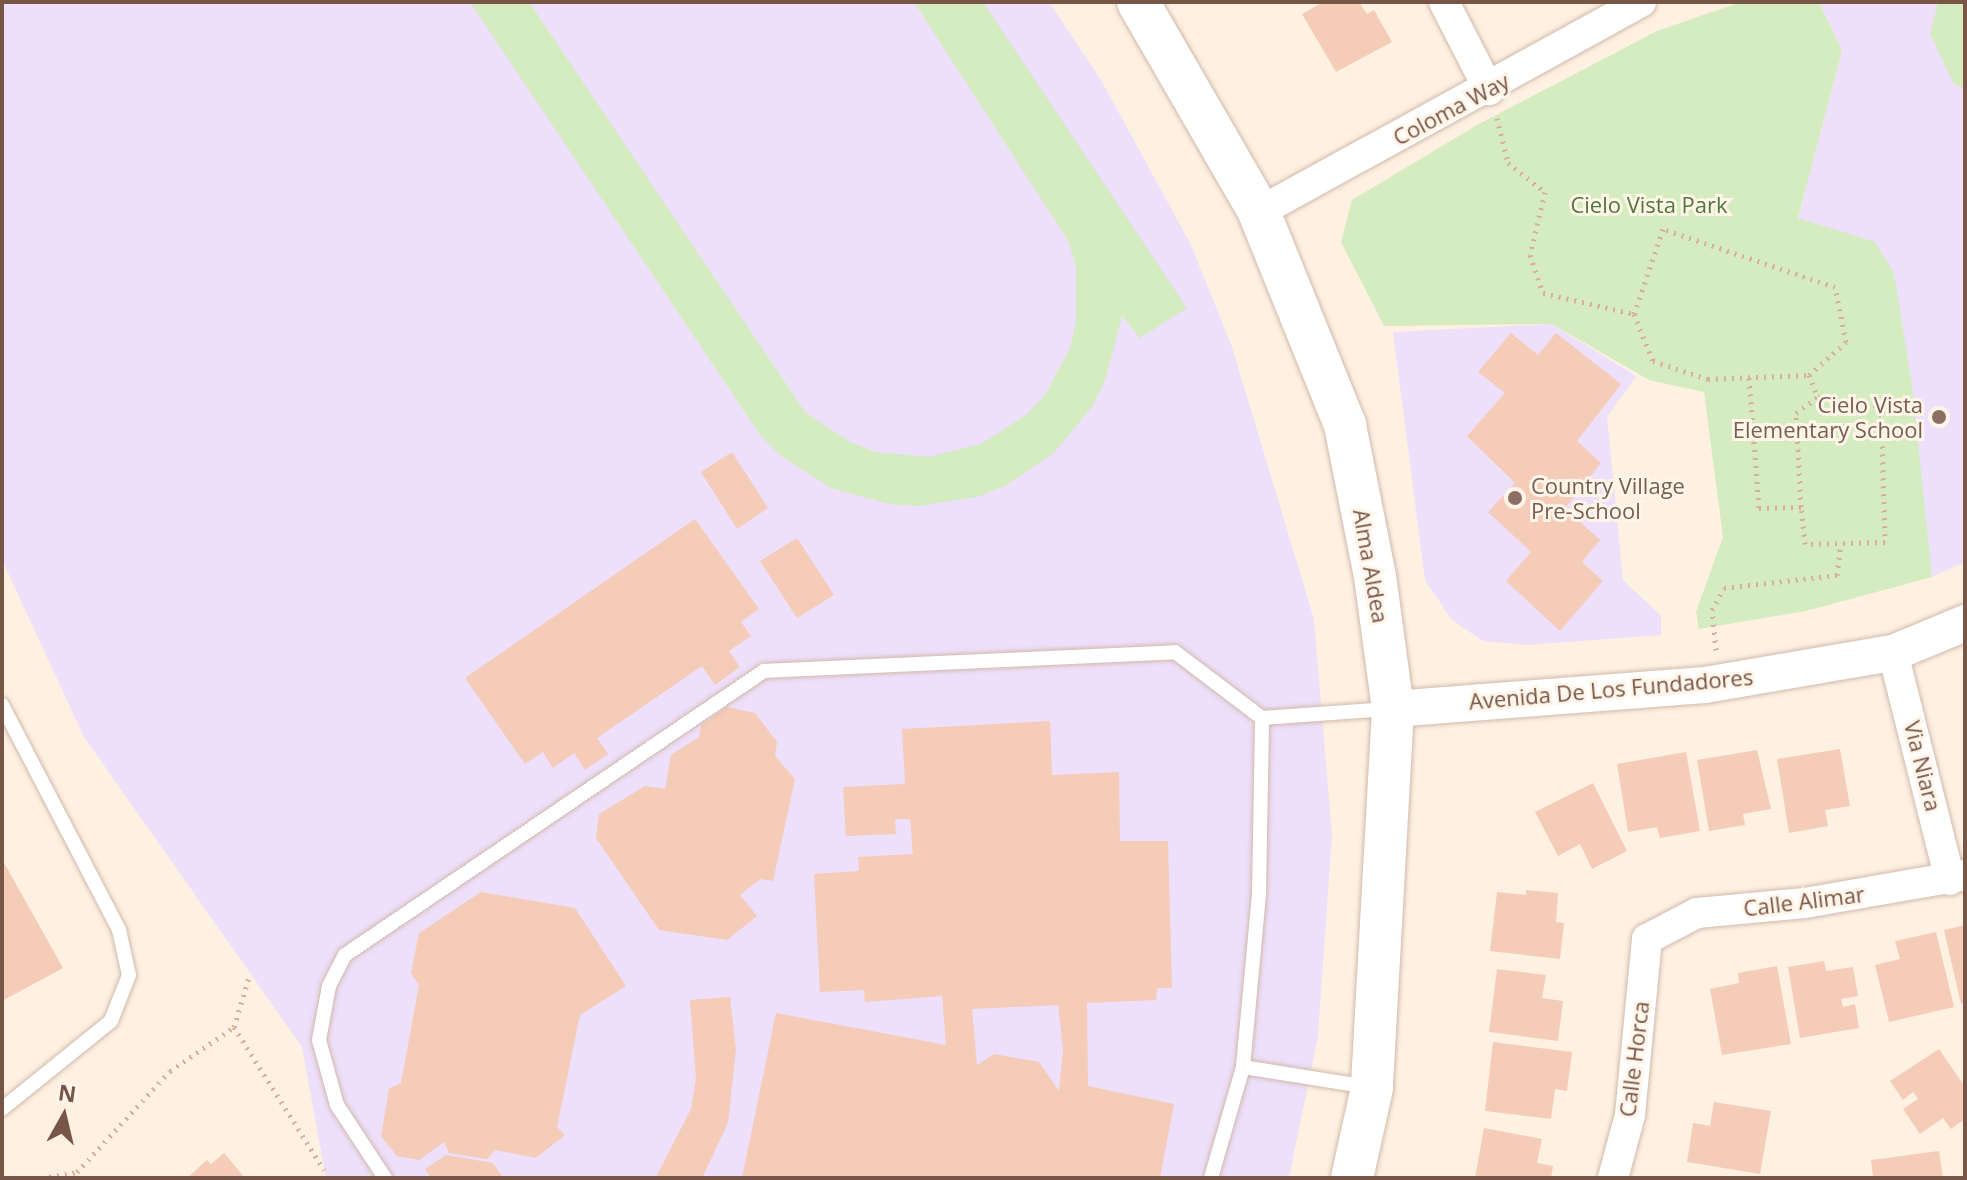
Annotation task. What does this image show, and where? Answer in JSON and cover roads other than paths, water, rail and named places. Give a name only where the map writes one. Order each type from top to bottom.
[{"type":"main road","name":"Alma Aldea","points":[[1138,2],[1259,212],[1345,425],[1375,576],[1393,709],[1372,1088],[1352,1178]]},
{"type":"street","points":[[1444,2],[1489,90]]},
{"type":"street","name":"Coloma Way","points":[[1259,212],[1489,90],[1641,2]]},
{"type":"street","name":"Avenida De Los Fundadores","points":[[1393,709],[1720,682],[1893,653],[1965,623]]},
{"type":"street","name":"Via Niara","points":[[1893,653],[1957,877]]},
{"type":"street","name":"Calle Alimar","points":[[1647,939],[1697,913],[1805,903],[1957,877]]},
{"type":"street","name":"Calle Horca","points":[[1613,1178],[1630,1115],[1647,939]]},
{"type":"lane","points":[[385,1178],[337,1105],[319,1040],[329,986],[345,955],[764,671],[1175,652],[1262,718],[1393,709]]},
{"type":"lane","points":[[2,705],[119,930],[129,975],[111,1021],[2,1109]]},
{"type":"lane","points":[[1211,1178],[1243,1067],[1259,894],[1262,718]]},
{"type":"lane","points":[[1243,1067],[1372,1088]]},
{"type":"place","name":"Cielo Vista Elementary School","points":[[1939,417]]},
{"type":"place","name":"Country Village Pre-School","points":[[1515,498]]},
{"type":"park label","name":"Cielo Vista Park","points":[[1649,205]]}]
